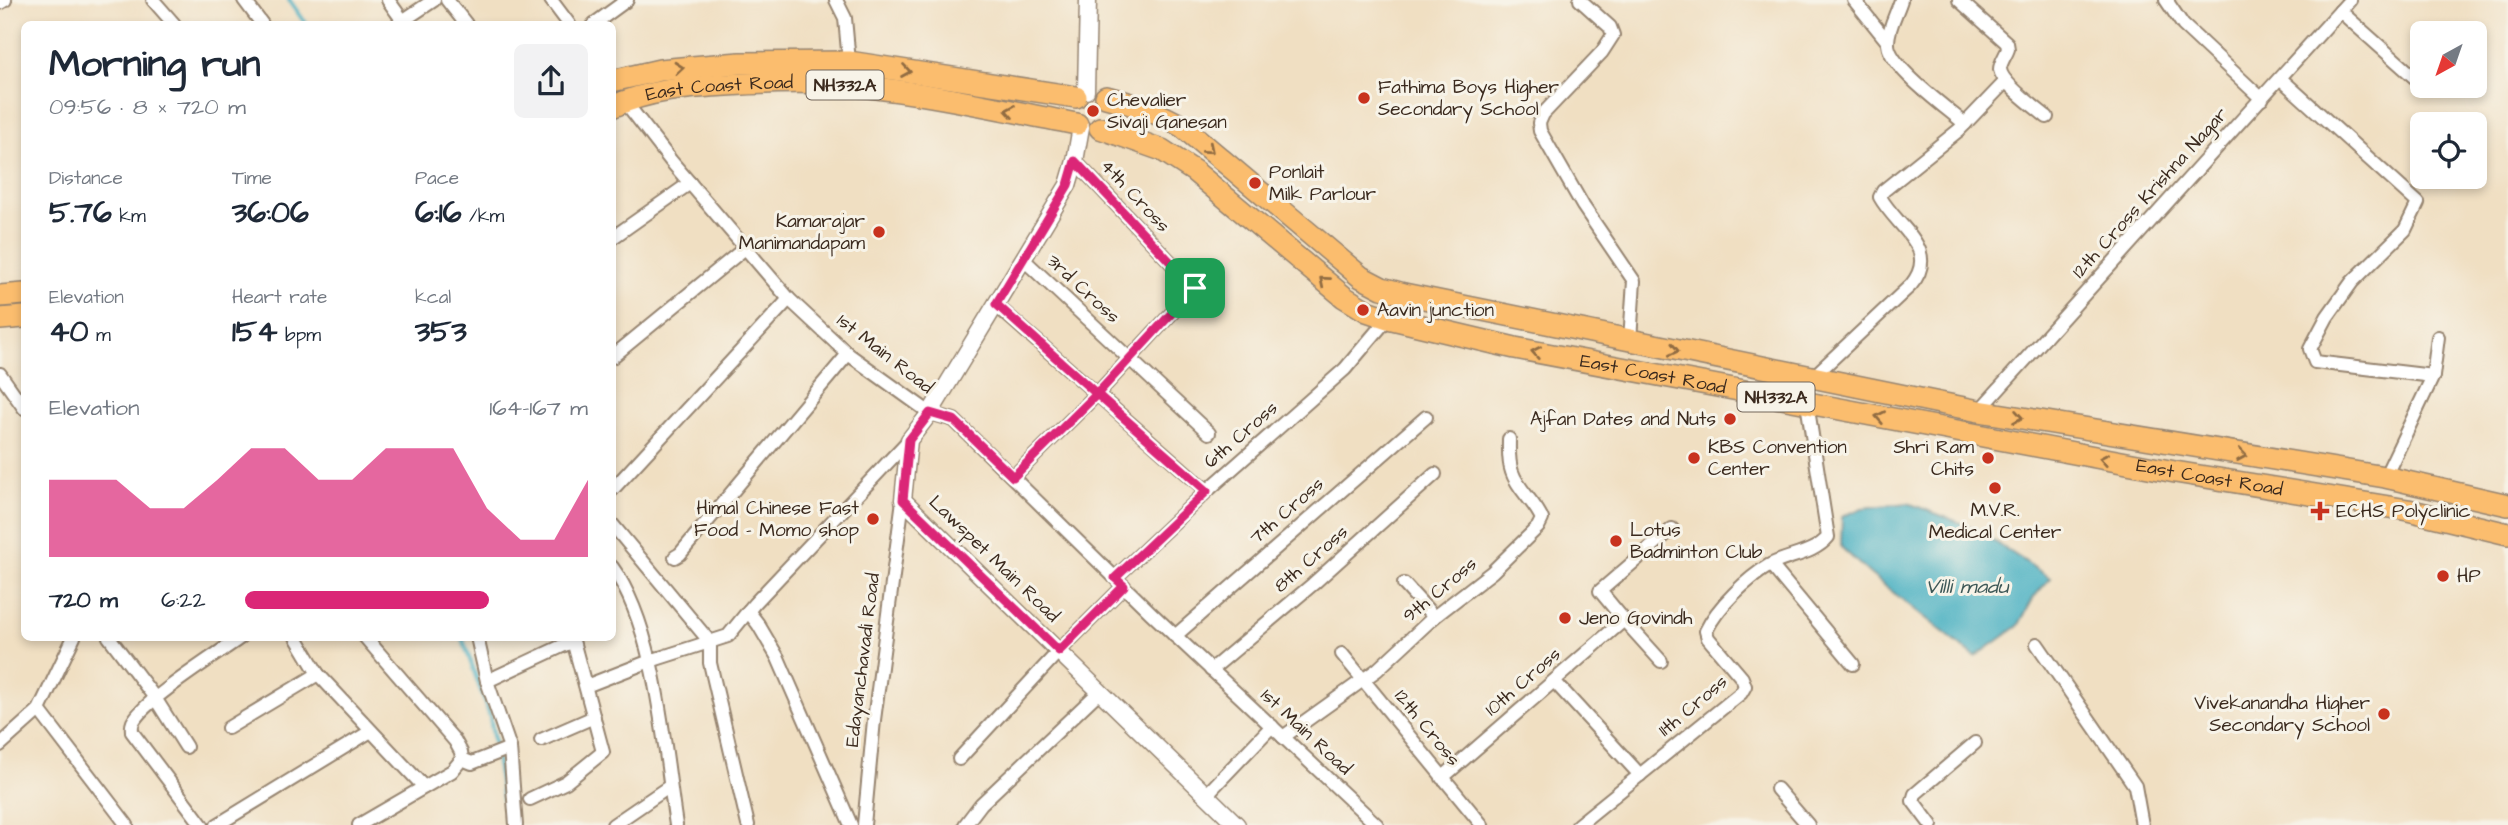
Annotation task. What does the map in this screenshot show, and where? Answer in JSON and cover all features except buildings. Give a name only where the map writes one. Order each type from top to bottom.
[{"type":"highway","name":"East Coast Road","points":[[616,93],[660,70],[740,63],[849,62],[1089,95],[1139,105],[1160,113],[1183,127],[1362,277],[1382,288],[1404,295],[1979,411],[2385,477],[2508,505]]},
{"type":"highway","name":"East Coast Road","points":[[616,94],[694,87],[822,83],[881,88],[1086,126],[1162,150],[1194,171],[1344,298],[1367,311],[1388,318],[1515,348],[2175,472],[2408,510],[2508,534]]},
{"type":"highway","points":[[1089,95],[1110,108],[1105,124],[1086,126],[1072,110],[1089,95]]},
{"type":"highway","points":[[0,296],[21,295]]},
{"type":"highway","points":[[0,319],[21,317]]},
{"type":"street","points":[[0,4],[5,0]]},
{"type":"street","points":[[153,0],[171,21]]},
{"type":"street","points":[[244,0],[259,21]]},
{"type":"street","points":[[388,0],[400,21]]},
{"type":"street","points":[[404,21],[434,0]]},
{"type":"street","points":[[447,0],[464,21]]},
{"type":"street","points":[[551,0],[567,21]]},
{"type":"street","points":[[598,21],[627,0]]},
{"type":"street","points":[[836,0],[845,18],[849,62]]},
{"type":"street","points":[[1088,0],[1089,95]]},
{"type":"street","points":[[1580,0],[1610,27],[1614,35],[1602,52],[1543,114],[1539,123],[1540,131],[1583,205],[1634,281],[1630,340]]},
{"type":"street","points":[[1854,0],[1888,41]]},
{"type":"street","points":[[1901,0],[1888,41],[1889,52],[1904,71],[1965,124]]},
{"type":"street","points":[[1959,0],[2007,43],[2008,49],[2000,65],[2001,73],[2006,82],[2047,117]]},
{"type":"street","points":[[2166,0],[2183,25],[2262,99]]},
{"type":"street","name":"12th Cross Krishna Nagar","points":[[1979,411],[2350,0]]},
{"type":"street","points":[[2340,11],[2410,73]]},
{"type":"street","points":[[2281,79],[2418,203],[2405,230],[2352,282],[2328,317],[2310,349],[2315,362],[2433,376]]},
{"type":"street","points":[[1812,378],[1919,276],[1923,266],[1923,256],[1918,246],[1880,197],[1883,191],[1965,124],[2006,82]]},
{"type":"street","name":"1st Main Road","points":[[616,95],[789,299],[848,354],[930,413],[954,420],[1175,636],[1377,825]]},
{"type":"street","points":[[586,686],[728,636],[748,611],[909,440],[930,413],[1068,185],[1086,126]]},
{"type":"street","name":"4th Cross","points":[[1075,161],[1195,288],[1129,358]]},
{"type":"street","points":[[616,235],[690,183]]},
{"type":"street","points":[[616,354],[745,248]]},
{"type":"street","name":"3rd Cross","points":[[1023,259],[1209,433]]},
{"type":"street","points":[[616,486],[789,299]]},
{"type":"street","points":[[996,304],[1207,491]]},
{"type":"street","name":"6th Cross","points":[[959,759],[1207,491],[1345,369],[1388,318]]},
{"type":"street","points":[[2385,477],[2433,376],[2438,337]]},
{"type":"street","points":[[674,557],[680,554],[848,354]]},
{"type":"street","points":[[1013,477],[1097,394],[1129,358]]},
{"type":"street","points":[[0,374],[21,404]]},
{"type":"street","name":"11th Cross","points":[[1578,825],[1741,693],[1745,686],[1742,678],[1708,638],[1706,631],[1710,622],[1743,586],[1771,565],[1822,545],[1828,537],[1807,403]]},
{"type":"street","name":"7th Cross","points":[[1175,636],[1426,417]]},
{"type":"street","name":"9th Cross","points":[[1283,737],[1377,670],[1434,617],[1492,572],[1538,527],[1542,519],[1538,510],[1513,474],[1509,462],[1509,439]]},
{"type":"street","name":"Lawspet Main Road","points":[[909,440],[903,500],[1237,825]]},
{"type":"street","name":"8th Cross","points":[[1211,670],[1313,584],[1435,474]]},
{"type":"street","name":"Edayanchavadi Road","points":[[864,825],[874,720],[903,500]]},
{"type":"street","points":[[616,529],[710,642],[710,663],[748,825]]},
{"type":"street","points":[[1661,661],[1600,591],[1672,529]]},
{"type":"street","points":[[1771,565],[1853,664]]},
{"type":"street","points":[[616,575],[639,621],[650,662],[676,825]]},
{"type":"street","points":[[1404,583],[1434,617]]},
{"type":"street","points":[[748,611],[778,658],[851,825]]},
{"type":"street","name":"10th Cross","points":[[1443,778],[1624,620]]},
{"type":"street","points":[[0,745],[39,710],[72,641]]},
{"type":"street","points":[[112,641],[155,698],[186,747]]},
{"type":"street","points":[[202,825],[132,732],[131,726],[155,698],[235,641]]},
{"type":"street","points":[[298,641],[318,674],[424,787]]},
{"type":"street","points":[[359,825],[452,771],[462,759],[455,741],[368,641]]},
{"type":"street","points":[[478,641],[487,681],[510,748],[516,825]]},
{"type":"street","points":[[487,681],[569,641]]},
{"type":"street","points":[[530,799],[566,782],[603,751],[574,641]]},
{"type":"street","points":[[2037,644],[2135,786],[2142,825]]},
{"type":"street","name":"12th Cross","points":[[1342,654],[1482,825]]},
{"type":"street","points":[[228,728],[318,674]]},
{"type":"street","points":[[1554,681],[1640,775]]},
{"type":"street","points":[[965,825],[981,804],[1100,692]]},
{"type":"street","points":[[39,710],[127,825]]},
{"type":"street","points":[[541,740],[594,717]]},
{"type":"street","points":[[1206,795],[1272,726]]},
{"type":"street","points":[[217,825],[371,731]]},
{"type":"street","points":[[1931,825],[1913,801],[1915,794],[1975,743]]},
{"type":"street","points":[[462,759],[472,763],[510,748]]},
{"type":"street","points":[[613,825],[670,786]]},
{"type":"street","points":[[1777,789],[1808,825]]},
{"type":"water","name":"Villi madu","points":[[1908,503],[1974,528],[2050,578],[2034,597],[2018,626],[1975,657],[1870,574],[1841,547],[1842,517],[1862,508]]},
{"type":"waterway","points":[[289,0],[304,21]]},
{"type":"waterway","points":[[463,641],[490,716],[507,825]]},
{"type":"place","name":"Fathima Boys Higher Secondary School","points":[[1364,98]]},
{"type":"place","name":"Chevalier Sivaji Ganesan","points":[[1093,111]]},
{"type":"place","name":"Ponlait Milk Parlour","points":[[1255,183]]},
{"type":"place","name":"Kamarajar Manimandapam","points":[[879,232]]},
{"type":"place","name":"Aavin junction","points":[[1363,310]]},
{"type":"place","name":"Ajfan Dates and Nuts","points":[[1730,419]]},
{"type":"place","name":"KBS Convention Center","points":[[1694,458]]},
{"type":"place","name":"Shri Ram Chits","points":[[1988,458]]},
{"type":"place","name":"M.V.R. Medical Center","points":[[1995,488]]},
{"type":"place","name":"ECHS Polyclinic","points":[[2320,511]]},
{"type":"place","name":"Himal Chinese Fast Food - Momo shop","points":[[873,519]]},
{"type":"place","name":"Lotus Badminton Club","points":[[1616,541]]},
{"type":"place","name":"HP","points":[[2443,576]]},
{"type":"place","name":"Jeno Govindh","points":[[1565,618]]},
{"type":"place","name":"Vivekanandha Higher Secondary School","points":[[2384,714]]},
{"type":"route","points":[[1195,288],[1075,161],[1068,185],[996,304],[1097,394],[1207,491],[1115,578],[1124,586],[1059,651],[903,500],[909,440],[930,413],[954,420],[1013,477],[1097,394],[1195,288]]}]
